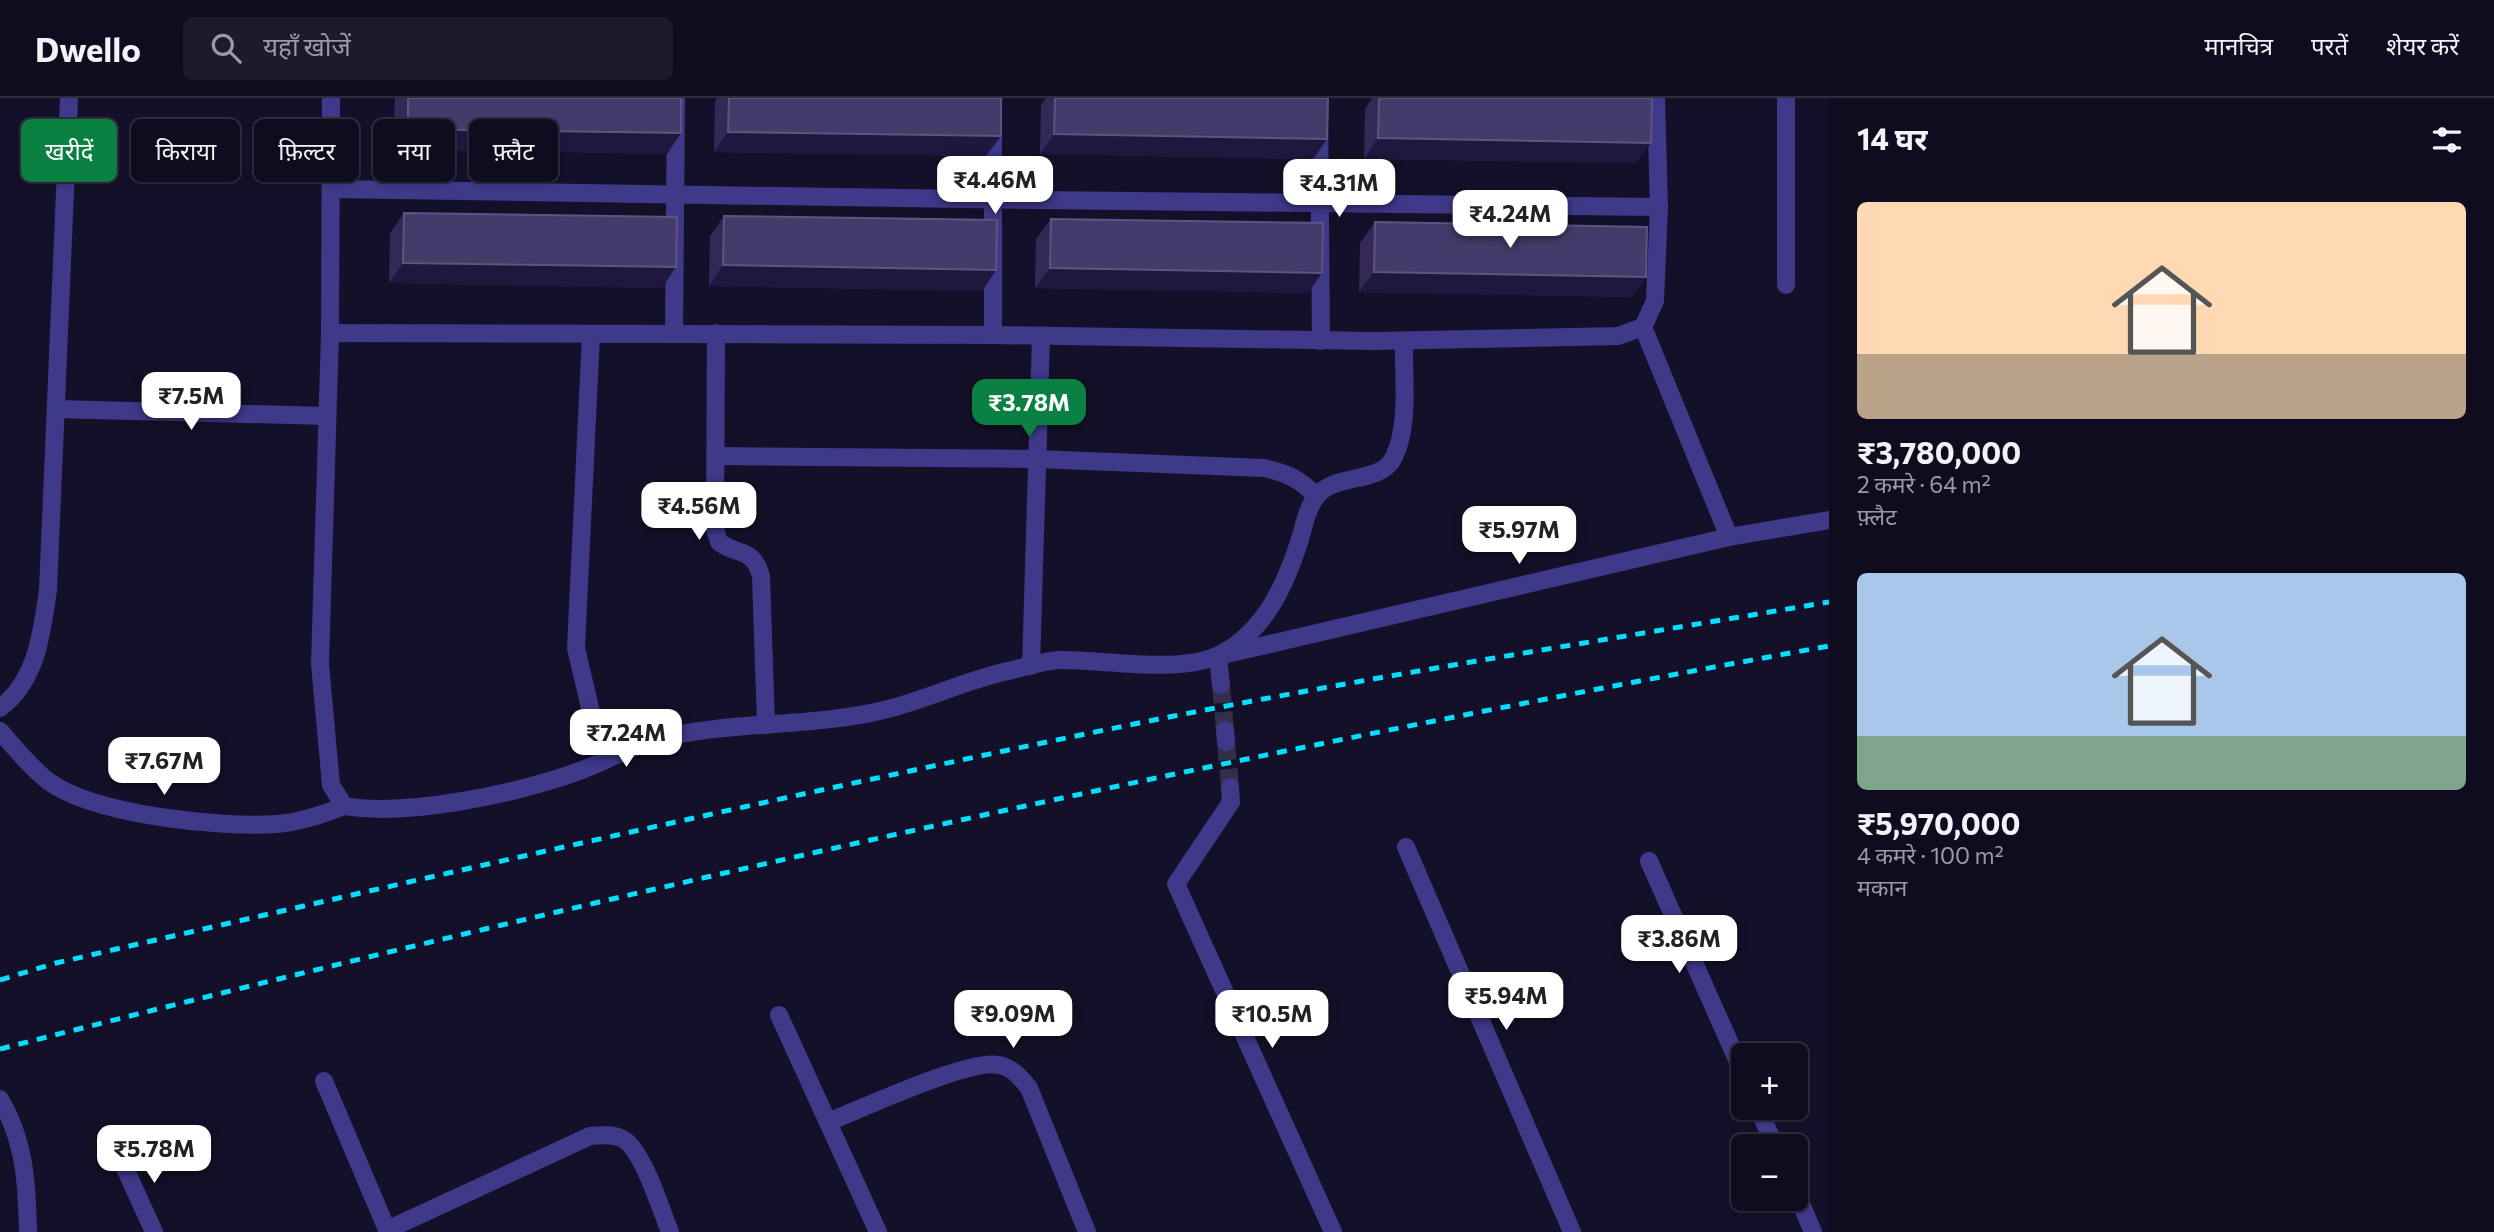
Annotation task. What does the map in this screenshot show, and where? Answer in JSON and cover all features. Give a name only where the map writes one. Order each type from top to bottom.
[{"type":"street","points":[[0,708],[30,670],[40,641],[48,590],[69,98]]},
{"type":"street","points":[[331,98],[330,333],[320,664],[331,785],[344,806]]},
{"type":"street","points":[[674,333],[676,98]]},
{"type":"street","points":[[993,98],[993,335]]},
{"type":"street","points":[[1319,98],[1321,341]]},
{"type":"street","points":[[330,333],[993,335],[1321,341],[1618,336],[1643,327],[1655,301],[1659,207],[1656,98]]},
{"type":"street","points":[[1786,98],[1786,285]]},
{"type":"street","points":[[332,189],[675,197],[993,197],[1659,207]]},
{"type":"street","points":[[1643,327],[1729,537]]},
{"type":"street","points":[[716,333],[715,529],[719,542],[728,549],[747,553],[756,561],[761,576],[766,725]]},
{"type":"street","points":[[591,335],[576,649],[591,712],[606,736],[620,751]]},
{"type":"street","points":[[1031,666],[1041,336]]},
{"type":"street","points":[[1218,656],[1240,642],[1284,587],[1316,496],[1329,485],[1379,471],[1392,462],[1399,447],[1402,426],[1405,341]]},
{"type":"street","points":[[55,409],[327,416]]},
{"type":"street","points":[[716,456],[1036,459],[1264,468],[1287,472],[1303,481],[1316,496]]},
{"type":"street","points":[[0,731],[48,781],[76,797],[118,808],[232,824],[278,824],[317,817],[344,806],[369,811],[439,803],[531,787],[579,771],[620,751],[661,739],[728,727],[821,721],[884,710],[1057,660],[1182,663],[1218,656],[1729,537],[1829,520]]},
{"type":"street","points":[[1218,656],[1221,685]]},
{"type":"street","points":[[1230,787],[1231,802],[1176,884],[1333,1232]]},
{"type":"street","points":[[1406,847],[1572,1232]]},
{"type":"street","points":[[1649,861],[1731,1046]]},
{"type":"street","points":[[779,1015],[878,1232]]},
{"type":"street","points":[[828,1122],[970,1067],[997,1064],[1014,1071],[1029,1088],[1087,1232]]},
{"type":"street","points":[[324,1081],[388,1231],[590,1136],[609,1135],[624,1139],[636,1151],[670,1232]]},
{"type":"street","points":[[0,1099],[13,1121],[26,1172],[28,1232]]},
{"type":"street","points":[[119,1155],[154,1232]]},
{"type":"street","points":[[1804,1211],[1813,1232]]},
{"type":"building","points":[[408,98],[681,98],[681,133],[558,131],[558,119],[469,119],[469,130],[455,130],[455,119],[408,119]]},
{"type":"building","points":[[729,98],[1001,98],[1001,136],[728,132]]},
{"type":"building","points":[[1055,98],[1328,98],[1327,139],[1054,134]]},
{"type":"building","points":[[1379,98],[1652,98],[1651,143],[1378,138]]},
{"type":"building","points":[[404,213],[677,217],[676,267],[403,263]]},
{"type":"building","points":[[724,216],[997,220],[996,270],[723,265]]},
{"type":"building","points":[[1051,219],[1323,223],[1322,273],[1050,268]]},
{"type":"building","points":[[1375,222],[1647,227],[1646,277],[1374,272]]},
{"type":"tunnel","points":[[1221,685],[1225,730]]},
{"type":"tunnel","points":[[1226,742],[1230,787]]},
{"type":"railway","points":[[0,980],[56,963],[461,870],[1139,723],[1397,675],[1829,602]]},
{"type":"railway","points":[[0,1049],[455,936],[911,831],[1369,734],[1829,646]]}]
